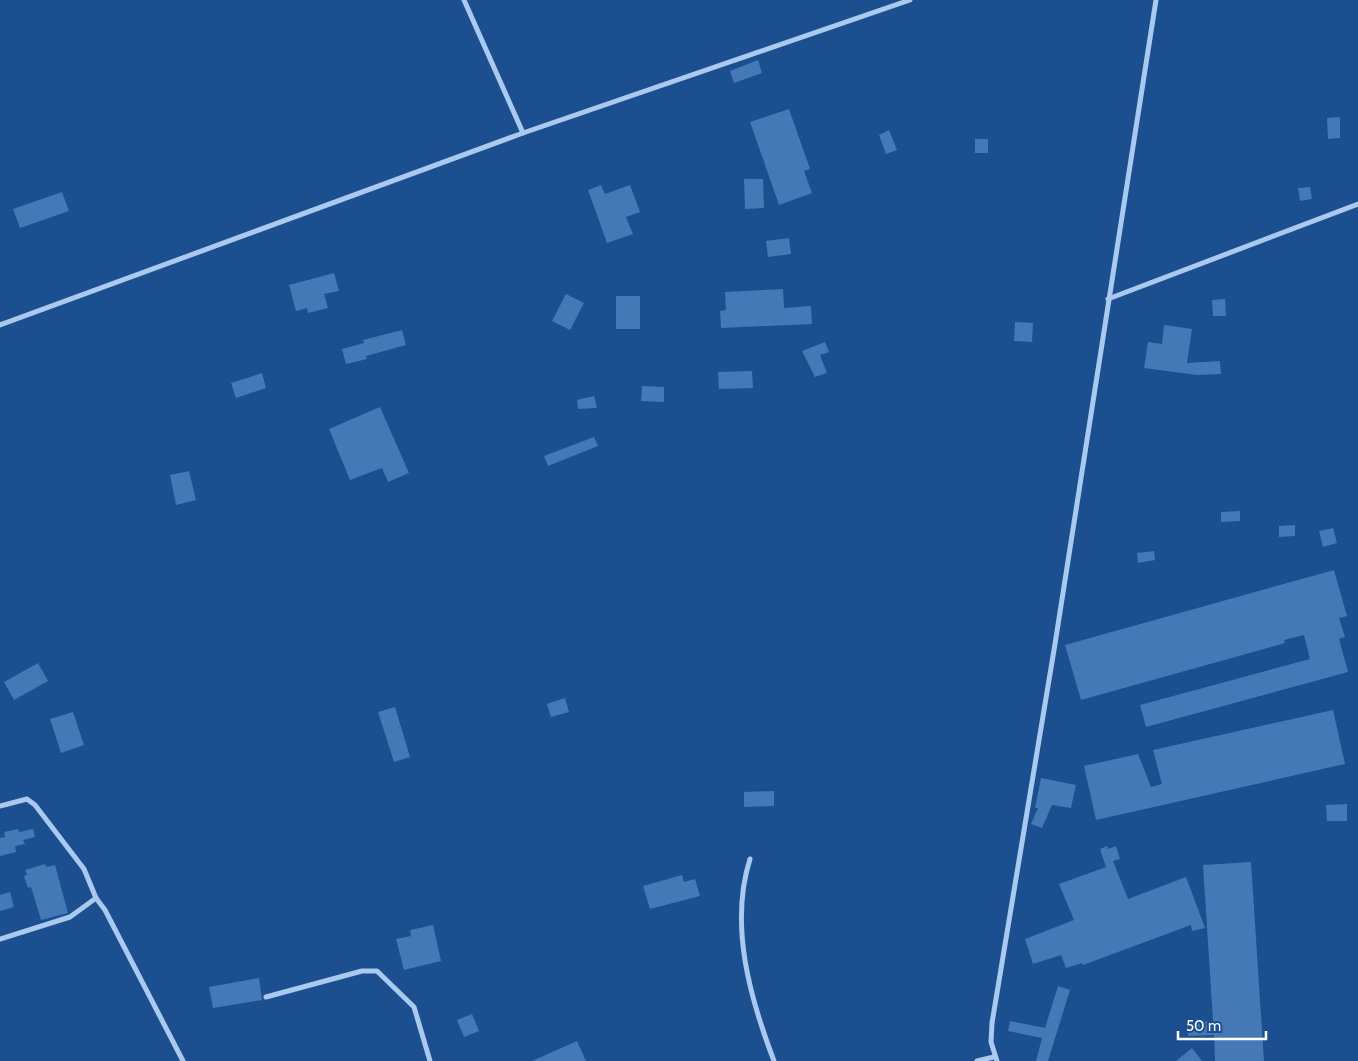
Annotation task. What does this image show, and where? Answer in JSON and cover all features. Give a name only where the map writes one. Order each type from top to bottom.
[{"type":"street","points":[[464,0],[523,133]]},
{"type":"street","points":[[0,325],[523,133],[910,0]]},
{"type":"street","points":[[977,1061],[995,1059],[992,1023],[1055,644],[1156,0]]},
{"type":"street","points":[[1108,299],[1358,204]]},
{"type":"street","points":[[0,806],[27,799],[35,805],[84,869],[96,898],[105,910],[183,1061]]},
{"type":"street","points":[[750,859],[743,880],[744,952],[764,1035],[774,1061]]},
{"type":"street","points":[[0,939],[70,917],[96,898]]},
{"type":"street","points":[[266,997],[362,970],[377,971],[414,1007],[430,1061]]},
{"type":"building","points":[[758,60],[762,73],[734,83],[730,71]]},
{"type":"building","points":[[789,109],[810,169],[804,171],[812,193],[779,205],[750,122]]},
{"type":"building","points":[[1340,117],[1340,138],[1328,139],[1327,118]]},
{"type":"building","points":[[889,130],[897,150],[886,154],[879,135]]},
{"type":"building","points":[[975,139],[988,139],[988,153],[975,153]]},
{"type":"building","points":[[744,179],[763,179],[764,208],[745,209]]},
{"type":"building","points":[[601,185],[605,194],[630,185],[640,212],[626,217],[633,234],[607,243],[588,190]]},
{"type":"building","points":[[1310,187],[1312,199],[1300,201],[1298,188]]},
{"type":"building","points":[[62,192],[69,211],[20,228],[13,209]]},
{"type":"building","points":[[789,238],[791,254],[768,257],[766,241]]},
{"type":"building","points":[[334,273],[339,291],[324,294],[328,308],[308,313],[307,308],[296,311],[289,285]]},
{"type":"building","points":[[783,289],[784,308],[811,306],[812,324],[721,328],[720,311],[726,310],[725,292]]},
{"type":"building","points":[[566,294],[584,303],[570,330],[552,321]]},
{"type":"building","points":[[616,296],[640,296],[640,329],[616,329]]},
{"type":"building","points":[[1225,299],[1226,316],[1213,316],[1212,300]]},
{"type":"building","points":[[1015,322],[1033,323],[1032,342],[1014,341]]},
{"type":"building","points":[[1164,325],[1192,329],[1187,363],[1220,361],[1221,374],[1197,375],[1144,368],[1148,342],[1162,344]]},
{"type":"building","points":[[402,330],[406,345],[366,356],[367,359],[346,364],[342,349],[364,343],[363,340]]},
{"type":"building","points":[[825,342],[829,352],[820,355],[827,373],[815,377],[802,351]]},
{"type":"building","points":[[752,371],[753,388],[719,389],[718,372]]},
{"type":"building","points":[[262,373],[266,388],[236,398],[231,383]]},
{"type":"building","points":[[642,386],[664,387],[664,402],[641,401]]},
{"type":"building","points":[[594,396],[597,408],[578,409],[577,400]]},
{"type":"building","points":[[380,407],[409,473],[388,482],[382,468],[350,480],[329,429]]},
{"type":"building","points":[[594,437],[598,446],[548,466],[544,456]]},
{"type":"building","points":[[189,471],[196,500],[176,505],[170,475]]},
{"type":"building","points":[[1240,511],[1240,521],[1221,522],[1221,512]]},
{"type":"building","points":[[1295,525],[1295,536],[1279,537],[1279,526]]},
{"type":"building","points":[[1333,528],[1337,543],[1323,547],[1319,531]]},
{"type":"building","points":[[1154,551],[1155,560],[1138,563],[1137,553]]},
{"type":"building","points":[[1334,570],[1347,616],[1339,618],[1345,637],[1339,639],[1348,672],[1146,727],[1140,705],[1310,659],[1304,635],[1284,640],[1285,643],[1081,700],[1065,645]]},
{"type":"building","points":[[38,663],[48,681],[14,700],[4,682]]},
{"type":"building","points":[[565,698],[569,712],[551,717],[547,704]]},
{"type":"building","points":[[395,707],[410,757],[394,762],[378,712]]},
{"type":"building","points":[[1333,710],[1345,764],[1096,820],[1084,766],[1138,754],[1151,787],[1162,784],[1153,750]]},
{"type":"building","points":[[73,712],[84,745],[61,753],[50,719]]},
{"type":"building","points":[[1041,778],[1076,785],[1071,808],[1052,805],[1042,828],[1031,824],[1038,808],[1035,808]]},
{"type":"building","points":[[774,791],[774,806],[744,807],[744,792]]},
{"type":"building","points":[[1347,804],[1347,821],[1327,821],[1326,805]]},
{"type":"building","points":[[18,829],[19,832],[33,829],[35,837],[23,840],[25,844],[15,846],[16,852],[0,856],[0,838],[5,837],[4,832]]},
{"type":"building","points":[[1107,846],[1108,849],[1116,846],[1120,859],[1113,861],[1128,899],[1186,877],[1205,928],[1192,931],[1191,925],[1083,965],[1082,963],[1066,968],[1061,955],[1033,964],[1025,939],[1074,920],[1059,884],[1106,867],[1100,849]]},
{"type":"building","points":[[1251,862],[1264,1061],[1215,1061],[1214,1035],[1188,1036],[1187,1022],[1213,1021],[1203,865]]},
{"type":"building","points":[[45,864],[46,867],[55,865],[68,913],[41,920],[31,887],[28,888],[24,876],[27,875],[25,870]]},
{"type":"building","points":[[682,875],[684,882],[695,879],[700,896],[650,909],[643,886]]},
{"type":"building","points":[[10,892],[14,907],[0,911],[0,895]]},
{"type":"building","points":[[433,925],[441,961],[404,970],[396,939],[411,936],[410,930]]},
{"type":"building","points":[[259,978],[262,1000],[213,1008],[209,987]]},
{"type":"building","points":[[1058,986],[1070,990],[1048,1061],[1036,1061],[1042,1038],[1008,1031],[1010,1021],[1045,1028]]},
{"type":"building","points":[[472,1014],[479,1031],[464,1037],[457,1020]]},
{"type":"building","points":[[577,1041],[586,1061],[532,1061]]},
{"type":"building","points":[[1192,1048],[1202,1061],[1176,1061]]}]
